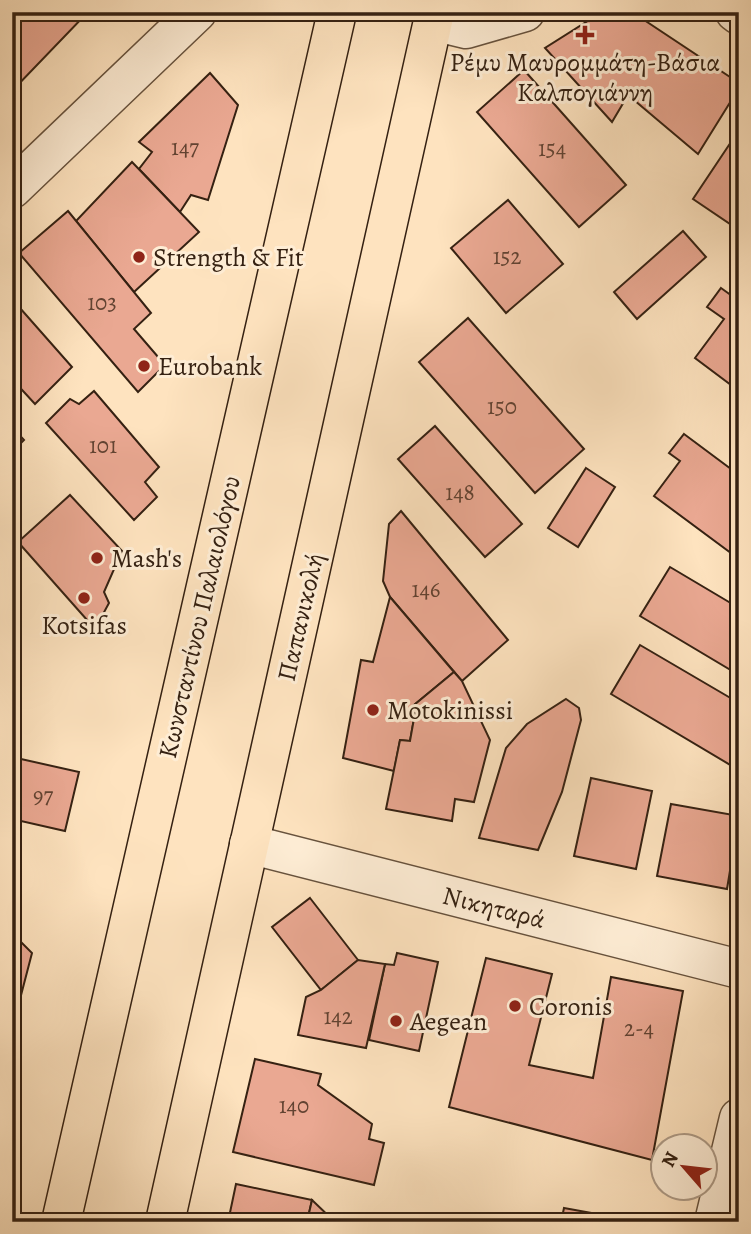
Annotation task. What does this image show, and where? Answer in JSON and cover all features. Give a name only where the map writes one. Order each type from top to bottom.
[{"type":"main road","name":"Κωνσταντίνου Παλαιολόγου","points":[[61,1222],[337,12]]},
{"type":"main road","name":"Παπανικολή","points":[[165,1222],[434,17]]},
{"type":"street","points":[[12,189],[197,12]]},
{"type":"street","points":[[434,17],[466,29],[525,12]]},
{"type":"street","name":"Νικηταρά","points":[[249,844],[739,969]]},
{"type":"street","points":[[714,1222],[739,1118]]},
{"type":"building","points":[[12,12],[88,12],[12,91]]},
{"type":"building","points":[[602,12],[632,12],[739,83],[739,88],[698,154],[628,95],[612,122],[545,48]]},
{"type":"building","points":[[524,70],[626,185],[579,227],[477,112]]},
{"type":"building","points":[[210,73],[238,105],[208,200],[191,195],[180,212],[139,169],[152,152],[139,142]]},
{"type":"building","points":[[739,130],[739,230],[693,199]]},
{"type":"building","points":[[132,162],[199,232],[134,292],[76,221]]},
{"type":"building","points":[[508,200],[563,264],[506,313],[451,248]]},
{"type":"building","points":[[68,211],[151,313],[134,329],[165,365],[138,392],[19,253]]},
{"type":"building","points":[[683,231],[706,257],[637,319],[614,292]]},
{"type":"building","points":[[721,288],[739,301],[739,391],[695,358],[724,319],[707,307]]},
{"type":"building","points":[[12,299],[72,367],[35,404],[12,379]]},
{"type":"building","points":[[468,318],[584,449],[535,493],[419,362]]},
{"type":"building","points":[[94,391],[159,467],[145,482],[157,497],[134,520],[46,423],[70,399],[79,404]]},
{"type":"building","points":[[435,426],[522,524],[485,557],[398,459]]},
{"type":"building","points":[[12,427],[24,440],[12,452]]},
{"type":"building","points":[[684,434],[739,475],[739,559],[654,496],[680,461],[669,453]]},
{"type":"building","points":[[586,468],[615,487],[578,547],[548,528]]},
{"type":"building","points":[[70,495],[122,551],[104,592],[109,603],[95,629],[18,542]]},
{"type":"building","points":[[401,511],[508,640],[462,681],[390,597],[383,581],[389,524]]},
{"type":"building","points":[[670,567],[739,608],[739,675],[640,616]]},
{"type":"building","points":[[390,597],[454,672],[408,710],[415,713],[410,741],[400,740],[394,771],[343,758],[361,660],[373,662]]},
{"type":"building","points":[[640,645],[739,703],[739,754],[732,766],[611,694]]},
{"type":"building","points":[[454,672],[462,681],[490,740],[474,802],[455,799],[452,821],[386,809],[400,740],[410,741],[415,713],[408,710]]},
{"type":"building","points":[[566,699],[579,708],[581,720],[562,792],[538,850],[479,838],[506,748],[527,724]]},
{"type":"building","points":[[12,757],[79,772],[65,831],[12,819]]},
{"type":"building","points":[[591,778],[652,791],[636,869],[574,856]]},
{"type":"building","points":[[671,804],[739,816],[727,889],[657,876]]},
{"type":"building","points":[[310,898],[358,960],[321,990],[272,927]]},
{"type":"building","points":[[12,933],[32,953],[13,1026],[12,1026]]},
{"type":"building","points":[[397,953],[438,962],[419,1051],[369,1040],[385,964],[394,965]]},
{"type":"building","points":[[486,958],[552,974],[529,1065],[593,1078],[611,977],[683,991],[657,1132],[650,1132],[650,1159],[449,1107]]},
{"type":"building","points":[[358,960],[385,964],[366,1048],[298,1035],[306,997],[321,990]]},
{"type":"building","points":[[255,1059],[321,1074],[318,1085],[372,1124],[369,1139],[384,1143],[374,1185],[233,1152]]},
{"type":"building","points":[[236,1184],[312,1200],[307,1222],[228,1222]]},
{"type":"building","points":[[312,1200],[335,1222],[307,1222]]},
{"type":"building","points":[[564,1208],[641,1222],[561,1222]]},
{"type":"place","name":"Ρέμυ Μαυρομμάτη-Βάσια Καλπογιάννη","points":[[585,35]]},
{"type":"place","name":"Strength & Fit","points":[[139,257]]},
{"type":"place","name":"Eurobank","points":[[144,366]]},
{"type":"place","name":"Mash's","points":[[97,558]]},
{"type":"place","name":"Kotsifas","points":[[84,598]]},
{"type":"place","name":"Motokinissi","points":[[373,710]]},
{"type":"place","name":"Coronis","points":[[515,1006]]},
{"type":"place","name":"Aegean","points":[[396,1021]]}]
